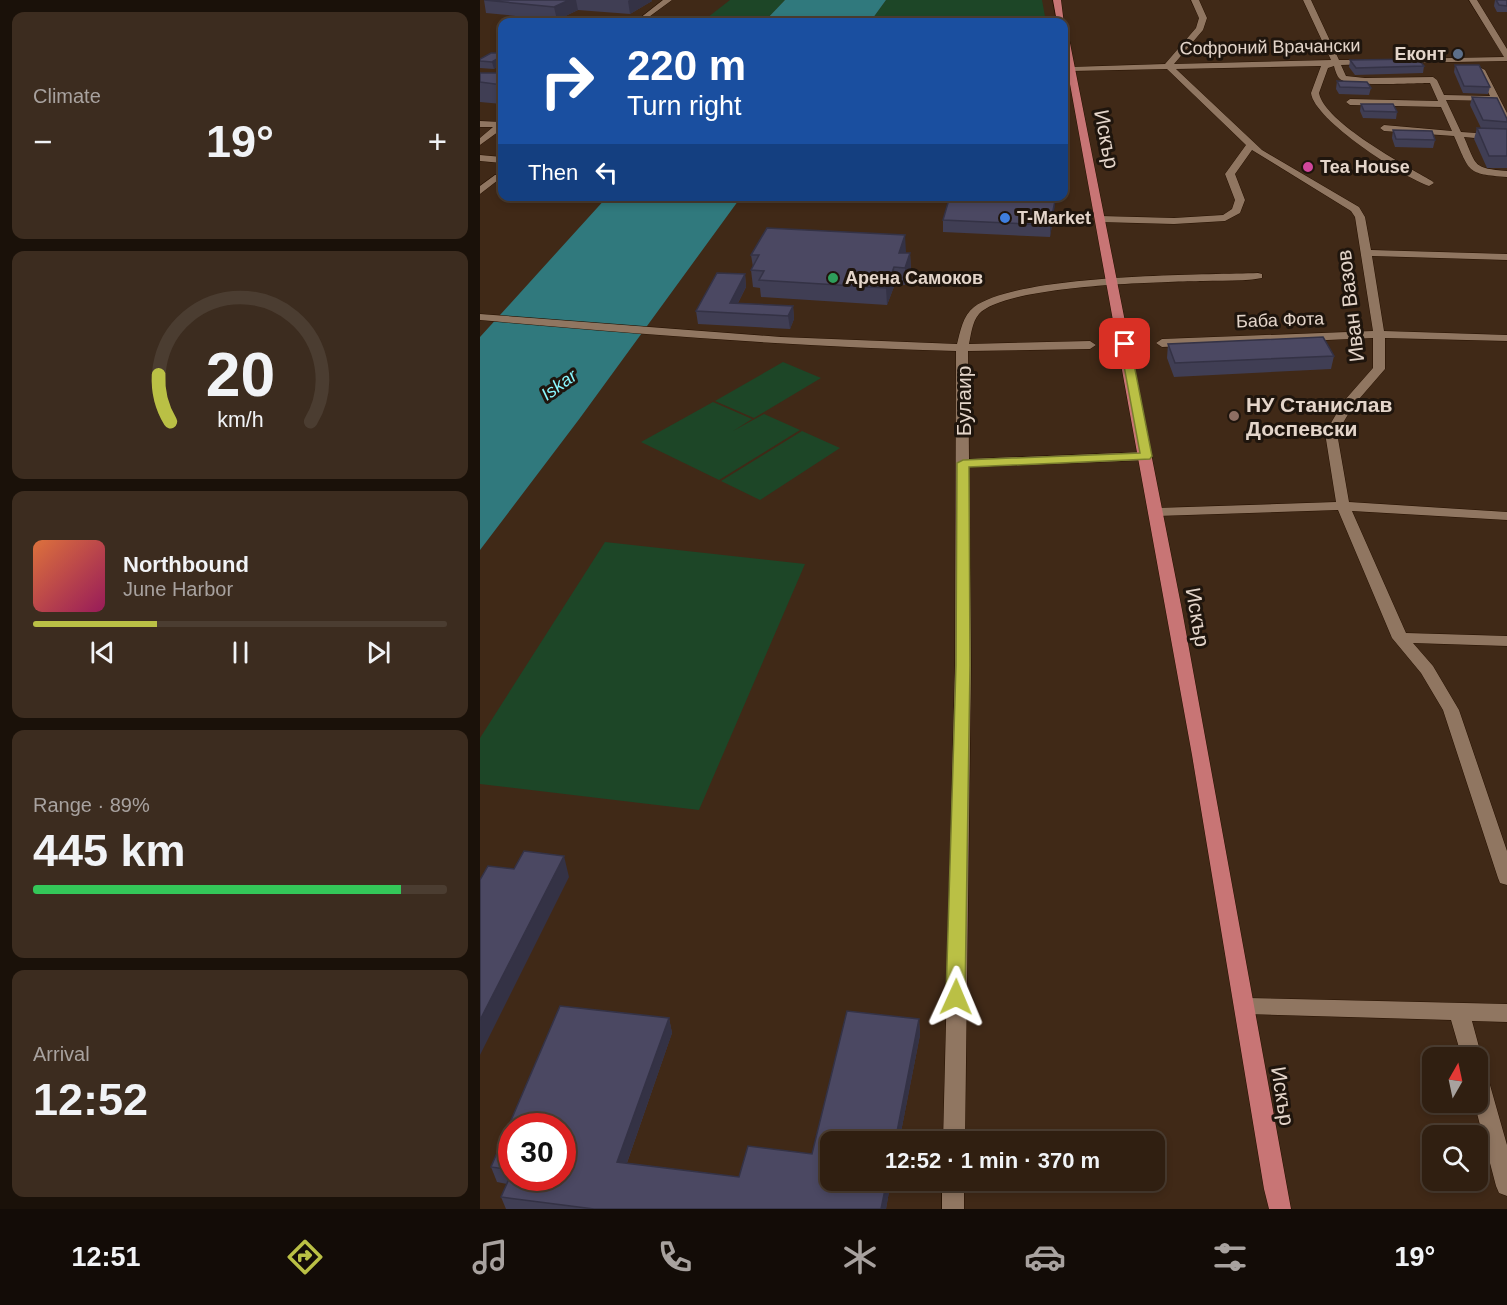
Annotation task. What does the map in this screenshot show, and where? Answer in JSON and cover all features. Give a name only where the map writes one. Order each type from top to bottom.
[{"type":"main road","points":[[1057,0],[1060,18]]},
{"type":"main road","name":"Искър","points":[[1068,54],[1157,512],[1246,1005],[1280,1209]]},
{"type":"street","points":[[643,18],[668,0]]},
{"type":"street","points":[[1168,66],[1200,28],[1203,18],[1195,0]]},
{"type":"street","points":[[1307,0],[1343,78],[1349,81],[1433,80],[1473,168],[1481,172],[1507,174]]},
{"type":"street","points":[[1392,62],[1507,57],[1494,27],[1473,0]]},
{"type":"street","name":"Софроний Врачански","points":[[1071,69],[1381,62]]},
{"type":"street","points":[[1337,63],[1325,66],[1321,75],[1315,95],[1319,107],[1341,126],[1395,164],[1429,183]]},
{"type":"street","name":"Иван Вазов","points":[[1168,66],[1251,145],[1355,209],[1360,218],[1379,334],[1378,369],[1348,404],[1331,433],[1342,506],[1400,638],[1427,670],[1451,710],[1507,878]]},
{"type":"street","points":[[1481,70],[1504,110],[1507,122]]},
{"type":"street","points":[[1350,102],[1496,99]]},
{"type":"street","points":[[480,124],[498,125]]},
{"type":"street","points":[[480,142],[498,128]]},
{"type":"street","points":[[1384,128],[1421,129],[1458,135],[1507,138]]},
{"type":"street","points":[[1100,219],[1174,221],[1226,218],[1236,211],[1240,200],[1230,174],[1251,145]]},
{"type":"street","points":[[480,158],[498,160]]},
{"type":"street","points":[[480,191],[498,177]]},
{"type":"street","points":[[1366,253],[1507,257]]},
{"type":"street","name":"Булаир","points":[[954,1131],[963,665],[962,348],[970,320],[978,309],[996,299],[1016,293],[1113,283],[1258,276]]},
{"type":"street","points":[[480,317],[644,331],[962,348],[1090,345]]},
{"type":"street","name":"Баба Фота","points":[[1162,343],[1379,334],[1507,338]]},
{"type":"street","points":[[963,463],[1146,456]]},
{"type":"street","points":[[1157,512],[1342,506],[1507,516]]},
{"type":"street","points":[[1400,638],[1507,641]]},
{"type":"street","points":[[1246,1005],[1507,1013]]},
{"type":"street","points":[[1459,1012],[1469,1047]]},
{"type":"street","points":[[1487,1113],[1507,1186]]},
{"type":"street","points":[[953,1191],[953,1209]]},
{"type":"green space","points":[[730,0],[785,0],[768,18],[707,18]]},
{"type":"green space","points":[[886,0],[1042,0],[1045,18],[873,18]]},
{"type":"green space","points":[[783,362],[821,378],[754,418],[715,401]]},
{"type":"green space","points":[[713,402],[752,419],[733,431],[764,414],[800,430],[719,480],[641,442]]},
{"type":"green space","points":[[802,431],[840,448],[760,500],[721,481]]},
{"type":"green space","points":[[605,542],[805,564],[699,810],[480,784],[480,738]]},
{"type":"water","points":[[785,0],[886,0],[873,18],[768,18]]},
{"type":"water","name":"Iskar","points":[[603,201],[738,201],[580,418],[480,550],[480,337]]},
{"type":"building","points":[[484,0],[569,0],[554,7]]},
{"type":"building","points":[[1496,0],[1507,0],[1507,6],[1499,5]]},
{"type":"building","points":[[491,53],[498,53],[498,58],[492,62],[480,61]]},
{"type":"building","points":[[1418,59],[1424,66],[1356,68],[1350,60]]},
{"type":"building","points":[[1455,65],[1479,65],[1490,87],[1464,86]]},
{"type":"building","points":[[480,73],[498,73],[498,84],[480,82]]},
{"type":"building","points":[[1337,81],[1367,82],[1371,88],[1340,87]]},
{"type":"building","points":[[1472,97],[1497,98],[1507,122],[1483,120]]},
{"type":"building","points":[[1361,104],[1393,104],[1397,112],[1364,111]]},
{"type":"building","points":[[1477,128],[1507,129],[1507,156],[1489,156]]},
{"type":"building","points":[[1393,130],[1432,131],[1435,140],[1396,139]]},
{"type":"building","points":[[949,201],[1055,201],[1050,225],[943,220]]},
{"type":"building","name":"Арена Самоков","points":[[767,228],[905,235],[899,253],[910,253],[905,268],[894,267],[886,288],[759,280],[764,271],[751,270],[759,255],[751,255]]},
{"type":"building","points":[[717,273],[745,274],[730,303],[793,306],[788,316],[696,311]]},
{"type":"building","points":[[1323,337],[1334,356],[1175,363],[1168,344]]},
{"type":"building","points":[[524,851],[564,856],[480,1020],[480,880],[488,866],[514,869]]},
{"type":"building","points":[[560,1006],[669,1018],[617,1162],[739,1177],[748,1146],[812,1154],[847,1011],[919,1019],[897,1131],[820,1131],[820,1191],[885,1191],[881,1209],[594,1209],[501,1197],[504,1191],[576,1191],[576,1113],[514,1113]]},
{"type":"building","points":[[498,1151],[498,1168],[491,1167]]},
{"type":"place","name":"Еконт","points":[[1458,54]]},
{"type":"place","name":"Tea House","points":[[1308,167]]},
{"type":"place","name":"T-Market","points":[[1005,218]]},
{"type":"place","name":"Арена Самоков","points":[[833,278]]},
{"type":"place","name":"НУ Станислав Доспевски","points":[[1234,416]]},
{"type":"route","points":[[956,997],[963,665],[963,463],[1146,456],[1125,344]]}]
